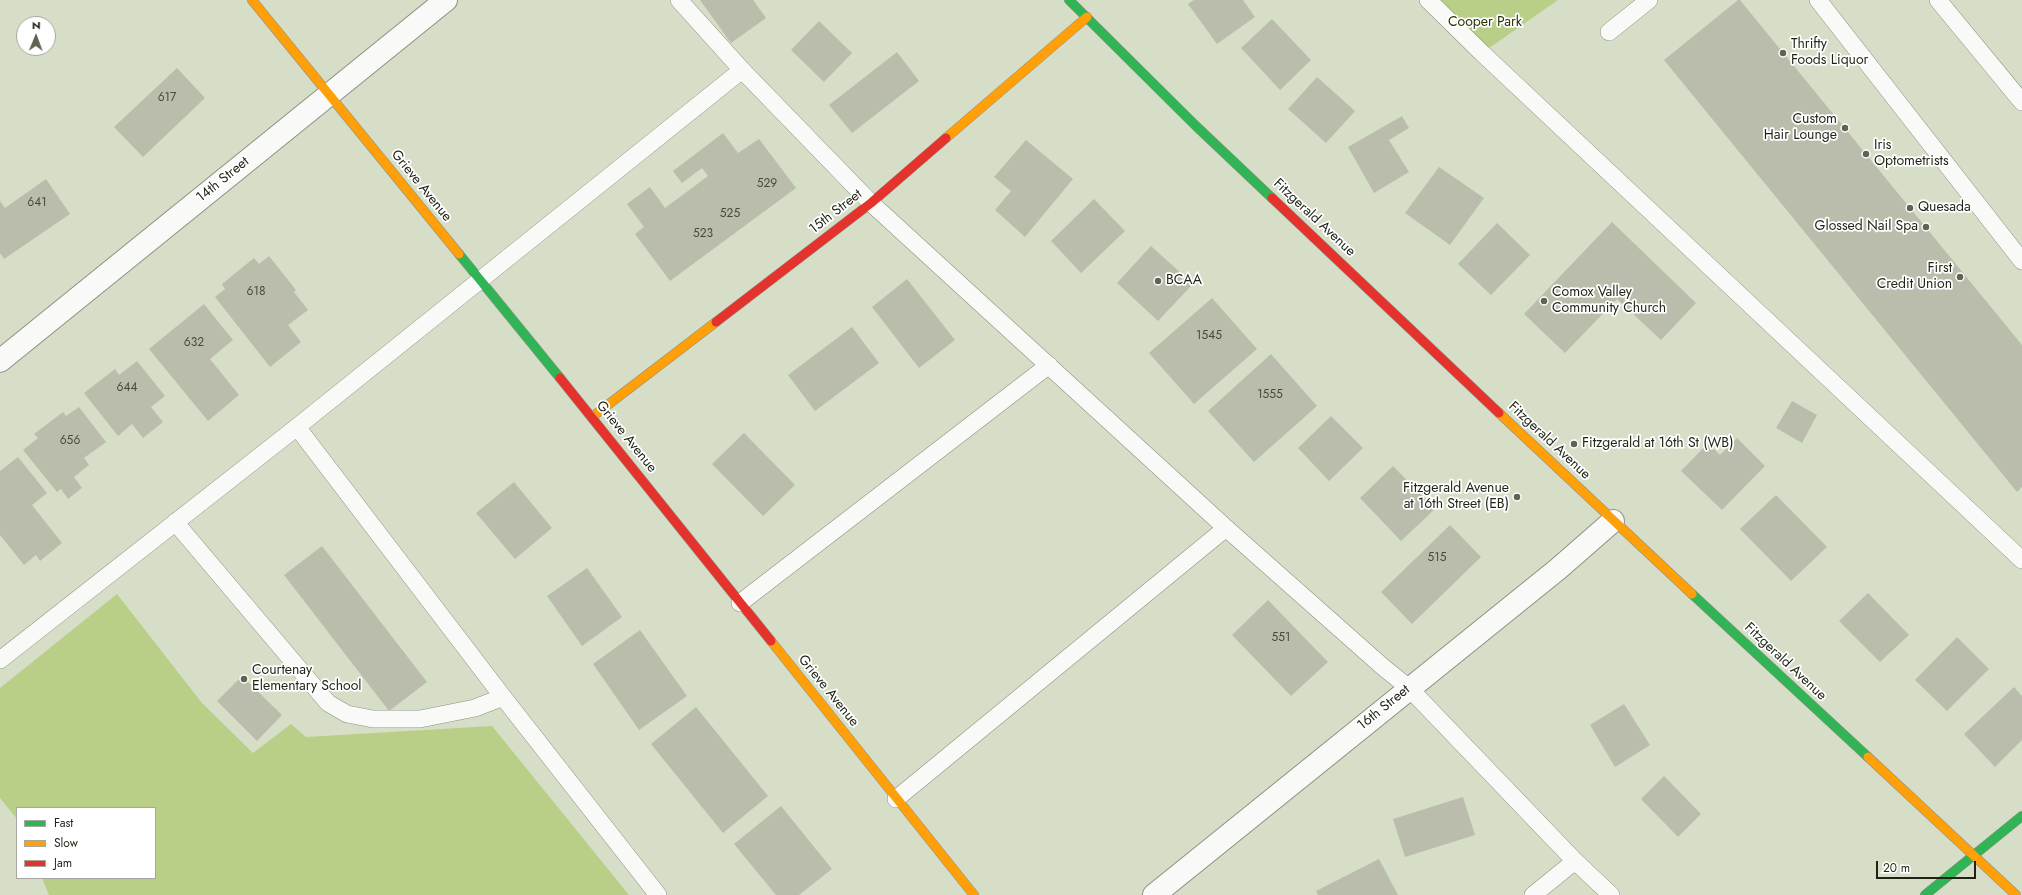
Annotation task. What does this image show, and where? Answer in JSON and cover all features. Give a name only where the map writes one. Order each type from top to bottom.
[{"type":"street","name":"Grieve Avenue","points":[[252,0],[592,417],[974,895]]},
{"type":"street","name":"14th Street","points":[[0,361],[446,0]]},
{"type":"street","name":"Fitzgerald Avenue","points":[[1069,0],[1196,126],[1613,521],[2016,895]]},
{"type":"street","name":"15th Street","points":[[592,417],[871,203],[1087,17]]},
{"type":"street","name":"16th Street","points":[[1154,895],[1558,568],[1613,521]]},
{"type":"street","points":[[1926,895],[2022,816]]},
{"type":"lane","points":[[679,0],[742,70],[871,203],[1050,365],[1226,528],[1383,667],[1409,688],[1575,861],[1611,895]]},
{"type":"lane","points":[[1428,0],[1482,53],[2022,560]]},
{"type":"lane","points":[[1609,32],[1649,0]]},
{"type":"lane","points":[[1818,0],[2021,256]]},
{"type":"lane","points":[[1938,0],[2022,102]]},
{"type":"lane","points":[[0,660],[297,426],[742,70]]},
{"type":"lane","points":[[740,603],[1050,365]]},
{"type":"lane","points":[[297,426],[503,697],[658,895]]},
{"type":"lane","points":[[175,522],[328,703],[347,714],[373,719],[420,719],[475,708],[503,697]]},
{"type":"lane","points":[[896,799],[1226,528]]},
{"type":"lane","points":[[1533,895],[1575,861]]},
{"type":"green space","name":"Cooper Park","points":[[1431,0],[1558,0],[1482,53]]},
{"type":"green space","points":[[117,594],[202,703],[253,753],[291,724],[306,737],[492,726],[629,895],[49,895],[42,879],[156,879],[156,807],[16,807],[16,818],[0,798],[0,688]]},
{"type":"building","points":[[700,0],[753,0],[766,18],[731,43]]},
{"type":"building","points":[[1194,0],[1243,0],[1255,17],[1217,44],[1188,4]]},
{"type":"building","points":[[1738,0],[1740,0],[2022,345],[2022,487],[2017,492],[1664,60]]},
{"type":"building","points":[[1272,19],[1311,60],[1280,90],[1241,48]]},
{"type":"building","points":[[819,21],[852,53],[824,82],[791,50]]},
{"type":"building","points":[[897,52],[919,81],[852,133],[829,105]]},
{"type":"building","points":[[177,68],[205,98],[143,157],[114,127]]},
{"type":"building","points":[[1317,77],[1355,111],[1326,143],[1288,109]]},
{"type":"building","points":[[1402,116],[1409,128],[1389,140],[1409,172],[1374,193],[1348,147]]},
{"type":"building","points":[[723,133],[738,153],[759,139],[796,188],[670,281],[635,234],[644,227],[627,204],[650,187],[665,208],[708,176],[702,168],[682,183],[673,171]]},
{"type":"building","points":[[1026,140],[1073,179],[1025,237],[995,210],[1011,191],[994,177]]},
{"type":"building","points":[[1439,167],[1484,198],[1450,245],[1405,213]]},
{"type":"building","points":[[46,179],[70,214],[4,259],[0,253],[0,201],[5,208]]},
{"type":"building","points":[[1094,199],[1125,231],[1081,273],[1051,241]]},
{"type":"building","points":[[1612,222],[1696,303],[1661,340],[1617,299],[1565,353],[1524,314]]},
{"type":"building","points":[[1497,223],[1530,255],[1491,295],[1458,264]]},
{"type":"building","points":[[1151,246],[1193,284],[1158,321],[1117,283]]},
{"type":"building","points":[[269,256],[296,290],[294,292],[308,310],[288,325],[301,342],[270,367],[215,297],[225,289],[222,284],[254,258],[259,264]]},
{"type":"building","points":[[907,279],[955,340],[919,368],[872,307]]},
{"type":"building","points":[[1212,298],[1257,349],[1194,404],[1149,353]]},
{"type":"building","points":[[204,304],[233,340],[210,359],[239,395],[208,421],[149,349]]},
{"type":"building","points":[[852,327],[879,363],[815,411],[788,375]]},
{"type":"building","points":[[1271,354],[1317,406],[1254,462],[1208,411]]},
{"type":"building","points":[[137,361],[165,396],[151,407],[163,422],[143,438],[132,424],[118,436],[84,393],[115,369],[119,375]]},
{"type":"building","points":[[1792,401],[1817,415],[1802,443],[1776,428]]},
{"type":"building","points":[[79,407],[106,442],[84,458],[89,465],[74,477],[82,488],[68,499],[61,489],[57,492],[23,450],[38,438],[34,434],[63,412],[66,416]]},
{"type":"building","points":[[1331,416],[1363,448],[1329,481],[1298,448]]},
{"type":"building","points":[[744,433],[795,485],[763,516],[712,464]]},
{"type":"building","points":[[1737,438],[1765,466],[1722,510],[1681,471],[1708,443],[1720,455]]},
{"type":"building","points":[[18,457],[47,493],[32,505],[62,543],[40,561],[36,555],[24,565],[0,535],[0,471]]},
{"type":"building","points":[[1393,466],[1435,509],[1401,541],[1360,498]]},
{"type":"building","points":[[514,482],[552,528],[515,559],[476,513]]},
{"type":"building","points":[[1776,495],[1827,547],[1791,581],[1740,529]]},
{"type":"building","points":[[1450,525],[1481,557],[1412,624],[1381,592]]},
{"type":"building","points":[[322,546],[427,682],[389,711],[284,575]]},
{"type":"building","points":[[587,568],[622,617],[582,646],[547,596]]},
{"type":"building","points":[[1868,593],[1909,635],[1880,662],[1839,621]]},
{"type":"building","points":[[1268,600],[1328,662],[1291,696],[1232,635]]},
{"type":"building","points":[[640,630],[687,696],[639,730],[593,664]]},
{"type":"building","points":[[1957,637],[1989,669],[1947,711],[1915,680]]},
{"type":"building","points":[[242,676],[282,715],[257,741],[217,701]]},
{"type":"building","points":[[2014,687],[2022,696],[2022,740],[1995,767],[1964,734]]},
{"type":"building","points":[[1624,704],[1650,745],[1615,767],[1590,725]]},
{"type":"building","points":[[696,707],[768,796],[723,833],[651,744]]},
{"type":"building","points":[[1664,776],[1701,814],[1678,837],[1641,799]]},
{"type":"building","points":[[1463,797],[1475,835],[1405,857],[1393,819]]},
{"type":"building","points":[[781,806],[832,869],[799,895],[776,895],[734,844]]},
{"type":"building","points":[[1379,859],[1398,895],[1318,895],[1316,891]]},
{"type":"traffic: fast","points":[[1069,0],[1196,126],[1272,198]]},
{"type":"traffic: fast","points":[[459,254],[560,378]]},
{"type":"traffic: fast","points":[[1692,594],[1868,757]]},
{"type":"traffic: fast","points":[[1925,895],[2022,816]]},
{"type":"traffic: slow","points":[[252,0],[459,254]]},
{"type":"traffic: slow","points":[[946,138],[1087,17]]},
{"type":"traffic: slow","points":[[592,417],[716,322]]},
{"type":"traffic: slow","points":[[1499,413],[1692,594]]},
{"type":"traffic: slow","points":[[771,641],[974,895]]},
{"type":"traffic: slow","points":[[1868,757],[2016,895]]},
{"type":"traffic: jam","points":[[716,322],[871,203],[946,138]]},
{"type":"traffic: jam","points":[[1272,198],[1499,413]]},
{"type":"traffic: jam","points":[[560,378],[771,641]]},
{"type":"place","name":"Thrifty Foods Liquor","points":[[1783,53]]},
{"type":"place","name":"Custom Hair Lounge","points":[[1845,128]]},
{"type":"place","name":"Iris Optometrists","points":[[1866,154]]},
{"type":"place","name":"Quesada","points":[[1910,208]]},
{"type":"place","name":"Glossed Nail Spa","points":[[1926,227]]},
{"type":"place","name":"First Credit Union","points":[[1960,277]]},
{"type":"place","name":"BCAA","points":[[1158,281]]},
{"type":"place","name":"Comox Valley Community Church","points":[[1544,301]]},
{"type":"place","name":"Fitzgerald at 16th St (WB)","points":[[1574,444]]},
{"type":"place","name":"Fitzgerald Avenue at 16th Street (EB)","points":[[1517,497]]},
{"type":"place","name":"Courtenay Elementary School","points":[[244,679]]}]
